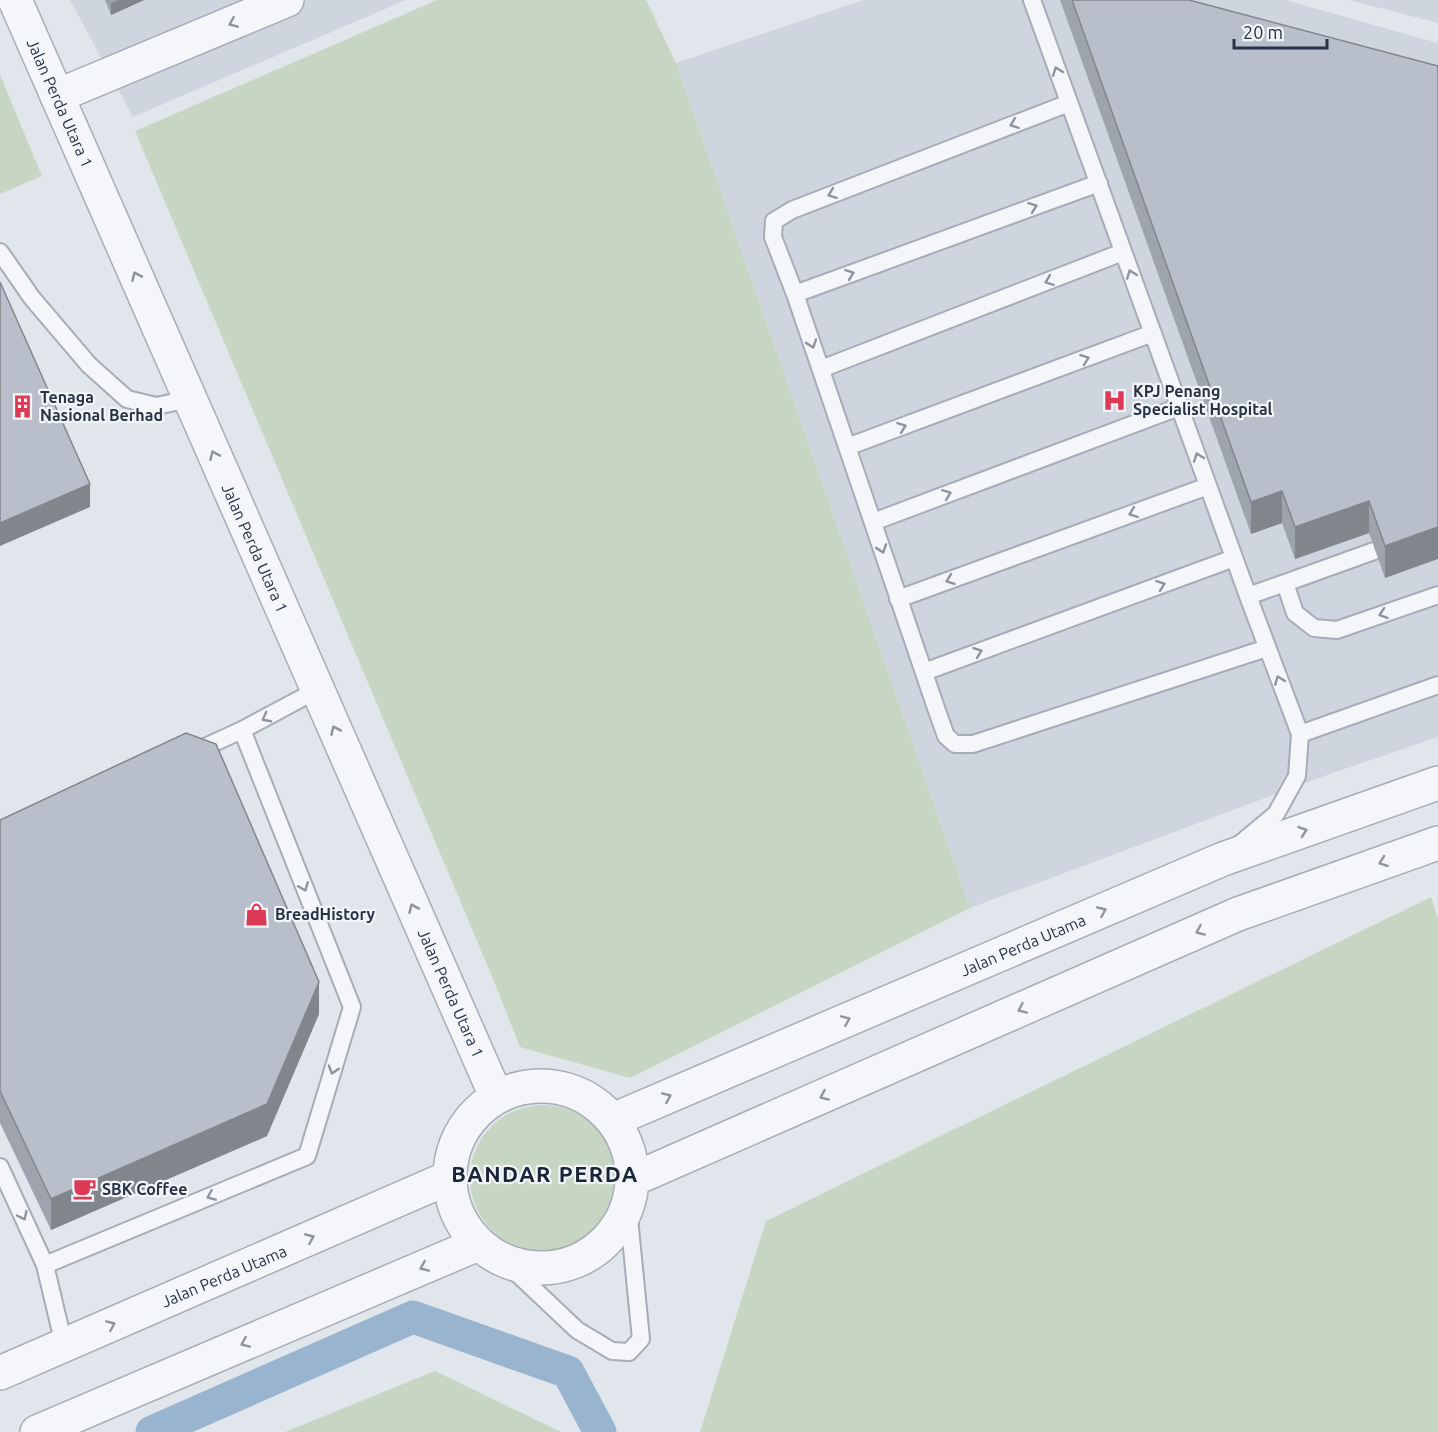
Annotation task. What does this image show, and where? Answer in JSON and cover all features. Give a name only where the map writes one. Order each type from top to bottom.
[{"type":"street","name":"Jalan Perda Utara 1","points":[[15,0],[496,1096]]},
{"type":"street","points":[[57,96],[287,0]]},
{"type":"street","name":"Jalan Perda Utama","points":[[613,1120],[1223,859],[1438,783]]},
{"type":"street","points":[[631,1194],[1238,914],[1438,843]]},
{"type":"street","points":[[550,1085],[577,1092],[600,1106],[618,1127],[630,1152],[631,1194],[613,1235],[590,1254],[562,1266],[532,1268],[490,1252],[459,1220],[448,1178],[451,1157],[460,1132],[476,1112],[496,1096],[522,1087],[550,1085]]},
{"type":"street","name":"Jalan Perda Utama","points":[[0,1373],[448,1178]]},
{"type":"street","points":[[37,1432],[490,1252]]},
{"type":"lane","points":[[1032,0],[1300,734],[1297,776],[1276,814],[1223,859]]},
{"type":"lane","points":[[1069,103],[792,210],[774,221],[773,237],[795,294],[946,736],[955,744],[974,744],[1267,648]]},
{"type":"lane","points":[[795,294],[1098,183]]},
{"type":"lane","points":[[0,252],[32,298],[89,365],[127,399],[156,406],[190,399]]},
{"type":"lane","points":[[821,369],[1123,252]]},
{"type":"lane","points":[[847,447],[1152,333]]},
{"type":"lane","points":[[873,522],[1179,406]]},
{"type":"lane","points":[[898,599],[1208,486]]},
{"type":"lane","points":[[1248,596],[1374,551]]},
{"type":"lane","points":[[924,672],[1234,558]]},
{"type":"lane","points":[[1285,584],[1295,613],[1314,627],[1337,630],[1438,595]]},
{"type":"lane","points":[[1300,734],[1438,685]]},
{"type":"lane","points":[[179,759],[242,730],[317,690]]},
{"type":"lane","points":[[45,1265],[307,1156],[352,1007],[242,730]]},
{"type":"lane","points":[[0,1167],[45,1265],[64,1345]]},
{"type":"lane","points":[[490,1252],[577,1330],[612,1352],[629,1352],[641,1339],[631,1194]]},
{"type":"shaded area","points":[[70,0],[406,0],[133,117]]},
{"type":"shaded area","name":"KPJ Penang Specialist Hospital","points":[[863,0],[1285,0],[1438,43],[1438,737],[1330,774],[970,908],[676,63]]},
{"type":"shaded area","points":[[1349,0],[1438,0],[1438,23]]},
{"type":"green space","points":[[437,0],[646,0],[676,63],[970,908],[630,1078],[520,1047],[135,131]]},
{"type":"green space","points":[[0,75],[42,176],[0,194]]},
{"type":"green space","points":[[1431,897],[1438,919],[1438,1432],[700,1432],[766,1221]]},
{"type":"green space","points":[[543,1105],[571,1111],[595,1126],[610,1150],[616,1178],[610,1206],[595,1230],[571,1245],[543,1251],[515,1245],[491,1230],[476,1206],[470,1178],[476,1150],[491,1126],[515,1111]]},
{"type":"green space","points":[[435,1371],[561,1432],[285,1432]]},
{"type":"building","points":[[1072,0],[1189,0],[1438,66],[1438,527],[1385,546],[1369,501],[1295,527],[1282,491],[1251,502]]},
{"type":"building","name":"Tenaga Nasional Berhad","points":[[0,282],[90,484],[0,523]]},
{"type":"building","points":[[186,733],[216,744],[319,982],[267,1104],[51,1199],[0,1091],[0,820]]},
{"type":"waterway","points":[[152,1432],[413,1317],[568,1372],[600,1432]]},
{"type":"place","name":"KPJ Penang Specialist Hospital","points":[[1115,400]]},
{"type":"place","name":"Tenaga Nasional Berhad","points":[[22,406]]},
{"type":"place","name":"BreadHistory","points":[[257,914]]},
{"type":"place","name":"SBK Coffee","points":[[84,1189]]},
{"type":"district","name":"BANDAR PERDA","points":[[545,1173]]}]
